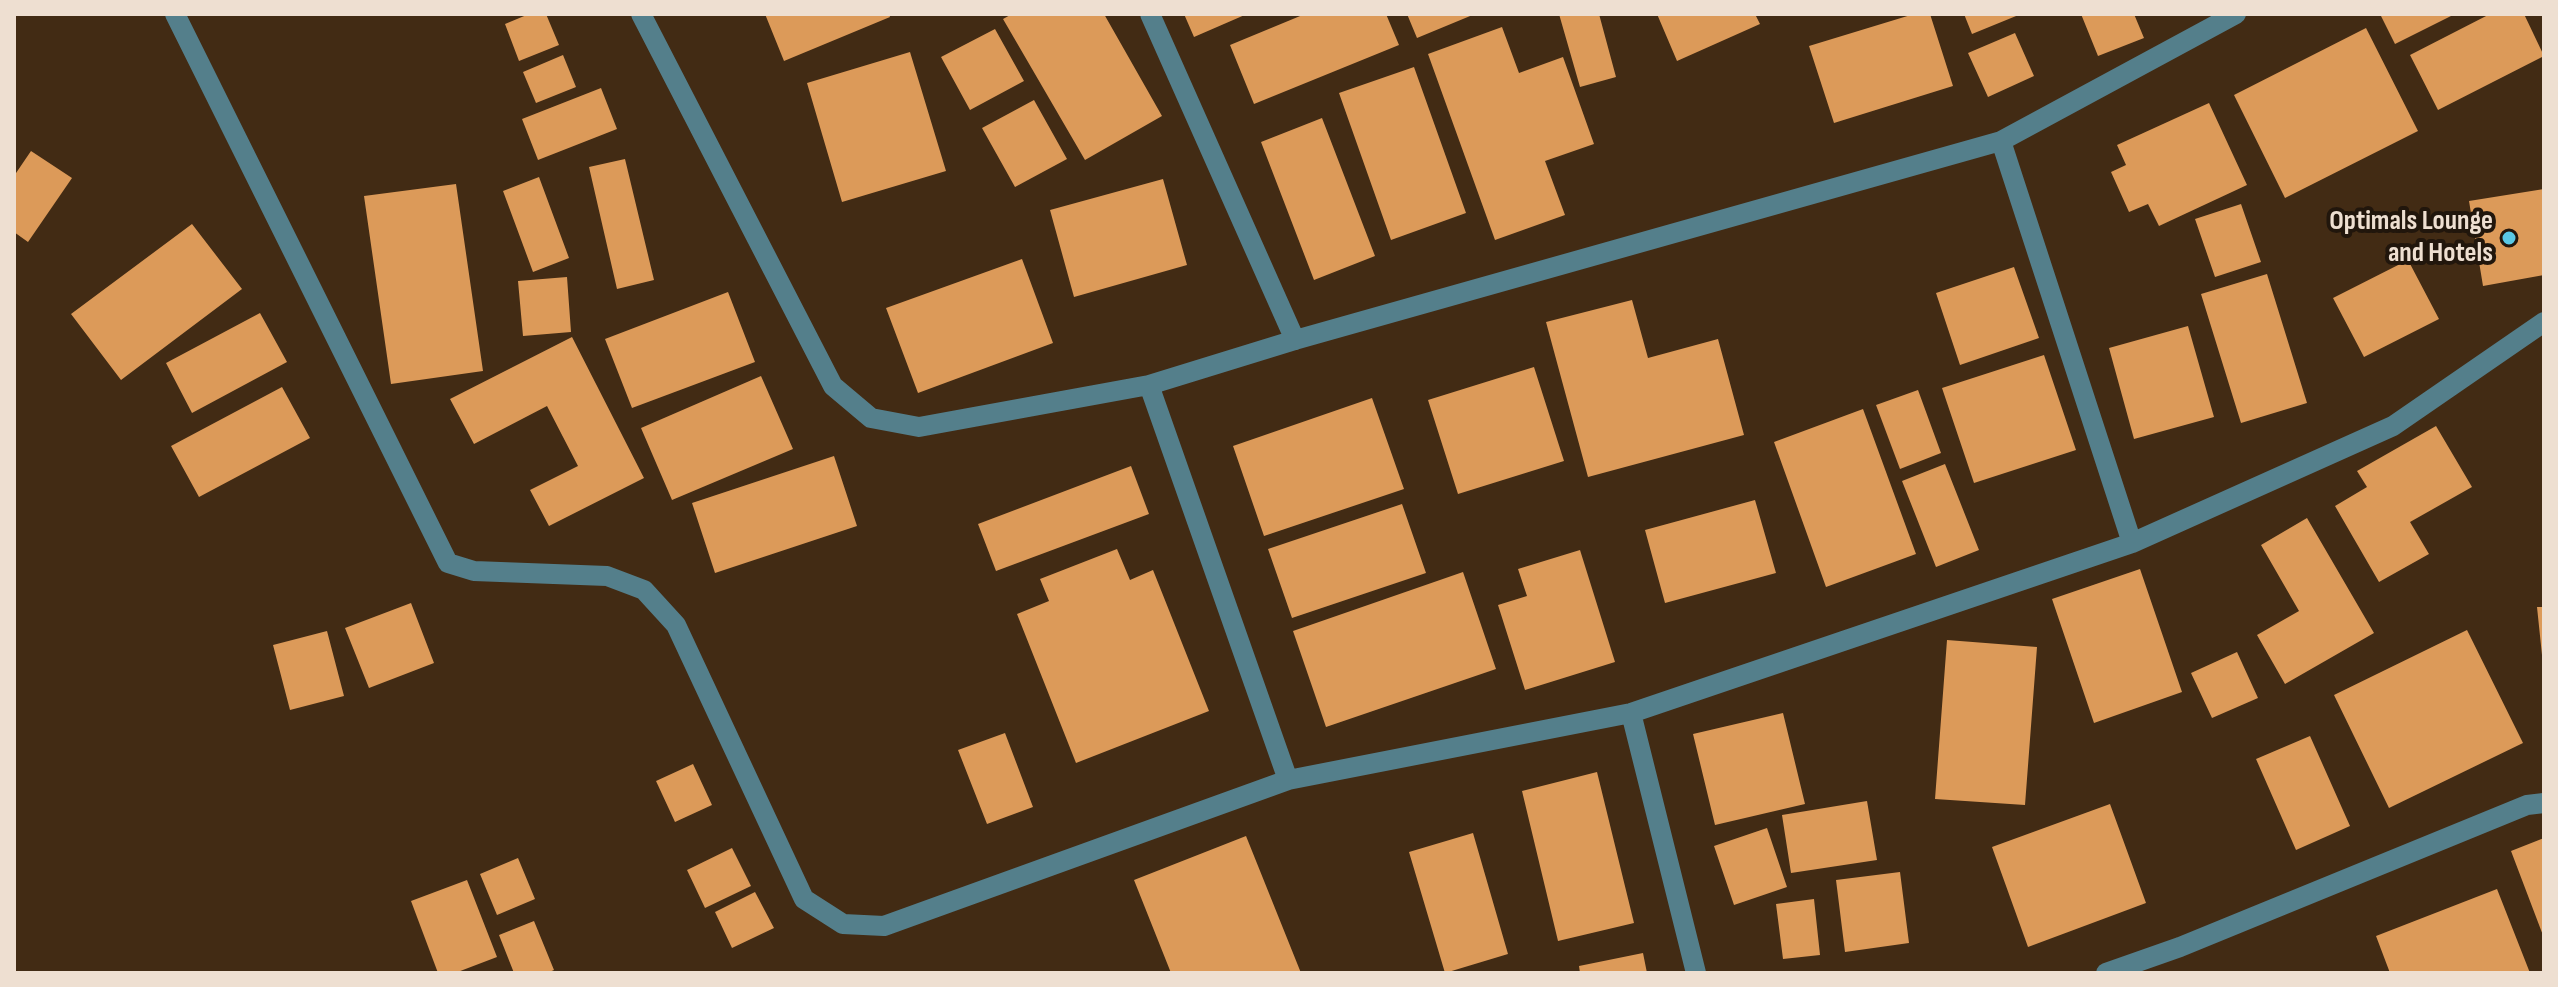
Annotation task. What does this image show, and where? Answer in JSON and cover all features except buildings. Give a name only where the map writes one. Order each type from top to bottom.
[{"type":"street","points":[[175,14],[448,563],[474,571],[607,576],[644,590],[676,625],[804,899],[843,924],[884,926],[1288,780],[1631,713],[2132,543],[2393,426],[2544,322]]},
{"type":"street","points":[[641,14],[833,386],[871,418],[919,427],[1149,385],[1295,340],[2001,141],[2236,14]]},
{"type":"street","points":[[1150,14],[1295,340]]},
{"type":"street","points":[[2001,141],[2132,543]]},
{"type":"street","points":[[1149,385],[1288,780]]},
{"type":"street","points":[[1631,713],[1696,973]]},
{"type":"street","points":[[2106,973],[2195,941],[2527,805],[2544,803]]},
{"type":"place","name":"Optimals Lounge and Hotels","points":[[2509,238]]}]
